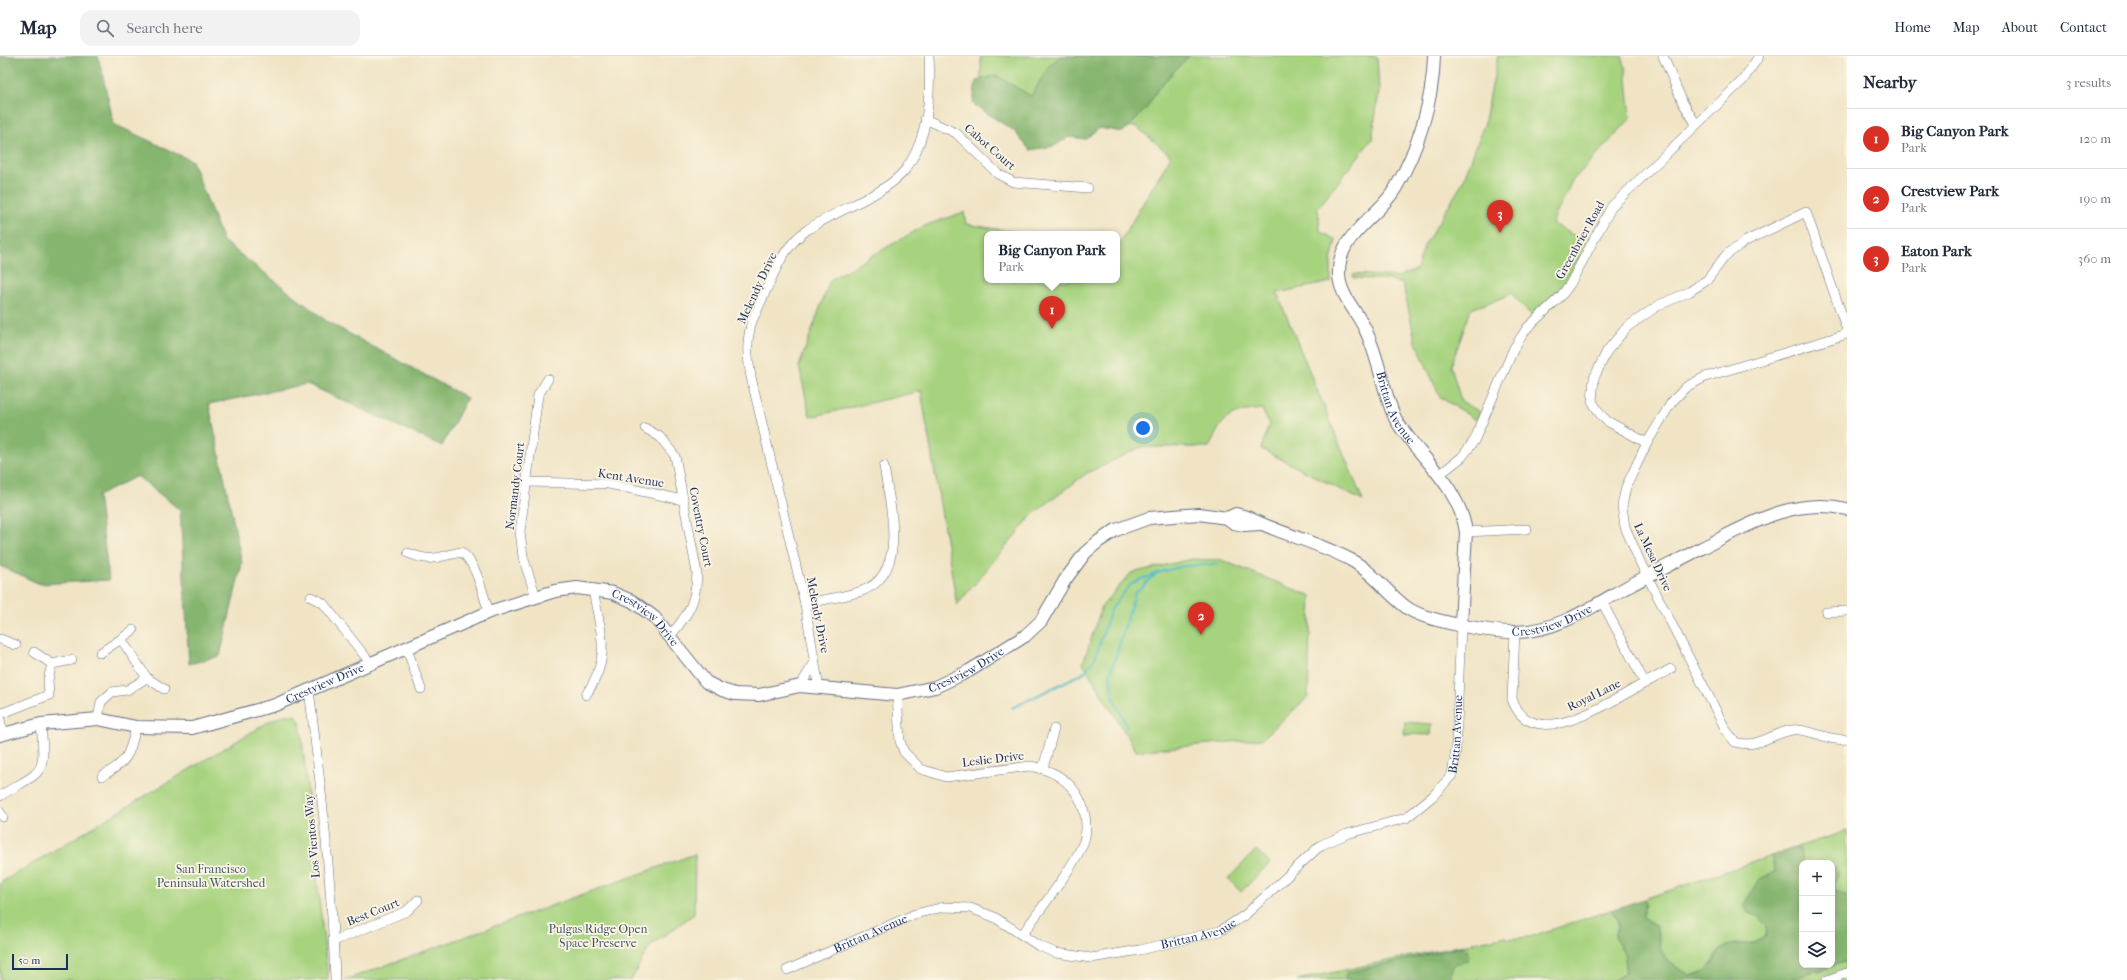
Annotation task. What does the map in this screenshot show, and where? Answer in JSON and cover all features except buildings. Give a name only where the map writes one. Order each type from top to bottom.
[{"type":"street","name":"Melendy Drive","points":[[819,689],[805,604],[751,377],[747,351],[750,327],[779,263],[791,245],[806,230],[886,186],[904,170],[918,149],[925,119],[930,86],[929,56]]},
{"type":"street","name":"Brittan Avenue","points":[[787,970],[916,914],[944,907],[970,908],[994,917],[1022,935],[1056,953],[1091,958],[1140,950],[1220,931],[1245,915],[1321,845],[1347,834],[1406,818],[1433,796],[1452,775],[1456,749],[1466,532],[1464,518],[1459,507],[1439,475],[1395,418],[1374,347],[1364,326],[1345,296],[1339,274],[1345,244],[1388,198],[1412,155],[1424,119],[1431,87],[1434,56]]},
{"type":"street","points":[[1663,56],[1683,103],[1696,124]]},
{"type":"street","name":"Greenbrier Road","points":[[1439,475],[1462,457],[1474,442],[1514,348],[1527,328],[1561,296],[1570,284],[1612,206],[1743,80],[1759,56]]},
{"type":"street","name":"Cabot Court","points":[[925,119],[956,133],[998,174],[1013,182],[1088,188]]},
{"type":"street","points":[[1647,443],[1607,421],[1600,414],[1592,401],[1594,378],[1608,351],[1627,327],[1660,305],[1690,292],[1707,280],[1726,255],[1746,241],[1806,212],[1847,330]]},
{"type":"street","name":"La Mesa Drive","points":[[1847,334],[1705,377],[1686,387],[1671,403],[1647,443],[1626,487],[1622,506],[1625,527],[1647,576],[1726,730],[1735,742],[1753,745],[1776,734],[1794,730],[1839,740],[1847,739]]},
{"type":"street","name":"Normandy Court","points":[[536,597],[523,557],[520,531],[538,395],[548,379]]},
{"type":"street","name":"Coventry Court","points":[[645,428],[660,437],[676,456],[697,573],[696,591],[686,618],[670,636]]},
{"type":"street","points":[[805,604],[863,590],[875,583],[884,573],[892,555],[893,538],[884,466]]},
{"type":"street","name":"Kent Avenue","points":[[527,482],[609,484],[683,500]]},
{"type":"street","name":"Crestview Drive","points":[[2,734],[41,724],[98,720],[136,727],[192,728],[276,705],[372,665],[489,612],[536,597],[577,588],[593,589],[613,593],[632,601],[654,617],[706,682],[722,690],[735,694],[759,695],[800,686],[819,689],[897,695],[935,687],[969,671],[1025,636],[1041,621],[1065,580],[1085,553],[1099,540],[1116,530],[1149,518],[1199,514],[1227,518],[1236,514],[1246,517],[1355,562],[1375,576],[1405,606],[1416,614],[1432,619],[1515,632],[1539,629],[1562,623],[1647,576],[1763,517],[1791,509],[1826,507],[1847,509]]},
{"type":"street","points":[[1466,532],[1526,529]]},
{"type":"street","points":[[408,553],[432,560],[461,552],[467,556],[489,612]]},
{"type":"street","points":[[586,695],[595,681],[604,644],[593,589]]},
{"type":"street","points":[[311,597],[323,603],[372,665]]},
{"type":"street","points":[[1602,602],[1645,683]]},
{"type":"street","points":[[1826,612],[1847,611]]},
{"type":"street","points":[[100,653],[121,640],[132,630]]},
{"type":"street","name":"Royal Lane","points":[[1515,632],[1512,700],[1519,714],[1527,721],[1546,725],[1566,722],[1671,669]]},
{"type":"street","points":[[0,639],[16,645]]},
{"type":"street","points":[[121,640],[147,678],[164,690]]},
{"type":"street","points":[[407,649],[421,689]]},
{"type":"street","points":[[34,652],[52,664],[72,660]]},
{"type":"street","name":"Melendy Drive","points":[[800,686],[814,662]]},
{"type":"street","points":[[0,714],[49,695],[48,680],[52,664]]},
{"type":"street","points":[[98,720],[101,702],[112,692],[127,690],[147,678]]},
{"type":"street","name":"Los Vientos Way","points":[[309,690],[334,941],[335,980]]},
{"type":"street","name":"Leslie Drive","points":[[897,695],[900,741],[904,752],[921,769],[946,777],[1030,766],[1043,768],[1057,775],[1070,785],[1080,799],[1086,820],[1085,838],[1076,857],[1022,935]]},
{"type":"street","points":[[0,720],[2,734]]},
{"type":"street","points":[[0,796],[34,777],[40,769],[44,756],[41,724]]},
{"type":"street","points":[[102,776],[116,768],[128,756],[136,727]]},
{"type":"street","points":[[1043,768],[1054,729]]},
{"type":"street","name":"Best Court","points":[[334,941],[407,911],[418,900]]},
{"type":"street","points":[[1827,980],[1847,973]]},
{"type":"green space","points":[[0,56],[98,56],[114,124],[192,161],[223,241],[328,322],[467,398],[442,446],[307,384],[209,404],[242,563],[220,656],[189,664],[180,510],[137,476],[98,496],[109,580],[40,584],[0,566]]},
{"type":"green space","points":[[981,56],[1377,56],[1379,91],[1372,139],[1318,208],[1320,231],[1336,240],[1331,261],[1331,282],[1277,293],[1363,501],[1261,449],[1269,424],[1262,409],[1241,412],[1234,414],[1223,422],[1209,447],[1141,447],[1087,473],[1033,514],[957,605],[921,391],[810,417],[799,366],[830,280],[924,226],[964,212],[966,224],[1009,231],[984,231],[984,283],[1120,283],[1120,242],[1171,156],[1137,127],[1056,121],[981,96]]},
{"type":"green space","points":[[1060,56],[1189,56],[1159,87],[1146,109],[1123,132],[1099,128],[1086,139],[1069,137],[1054,146],[1030,150],[1014,131],[973,104],[976,81],[996,75],[1031,96],[1049,66]]},
{"type":"green space","points":[[1498,56],[1622,56],[1626,70],[1631,118],[1572,181],[1552,223],[1587,243],[1564,285],[1531,315],[1512,294],[1471,309],[1451,366],[1461,401],[1480,412],[1476,420],[1440,397],[1415,340],[1403,284],[1389,280],[1354,278],[1353,274],[1399,277],[1417,269],[1424,246],[1462,184],[1484,125]]},
{"type":"green space","points":[[1192,559],[1221,560],[1311,596],[1308,697],[1262,739],[1136,751],[1083,663],[1102,606],[1131,573]]},
{"type":"green space","name":"San Francisco Peninsula Watershed","points":[[284,715],[295,715],[300,721],[328,980],[0,980],[0,883],[270,721]]},
{"type":"green space","points":[[1405,722],[1432,724],[1431,735],[1404,734]]},
{"type":"green space","points":[[1847,831],[1847,897],[1835,890],[1835,860],[1802,860],[1800,851],[1797,847]]},
{"type":"green space","points":[[1797,847],[1802,855],[1802,860],[1799,860],[1799,968],[1826,968],[1789,980],[1613,980],[1625,974],[1626,963],[1624,954],[1615,936],[1619,921],[1611,910],[1644,899],[1646,904],[1642,915],[1644,919],[1658,927],[1662,952],[1670,962],[1691,976],[1709,968],[1718,952],[1723,948],[1734,944],[1755,943],[1766,936],[1767,926],[1757,916],[1747,912],[1744,905],[1758,880],[1775,872],[1771,856]]},
{"type":"green space","points":[[1256,850],[1270,863],[1241,892],[1228,879]]},
{"type":"green space","name":"Pulgas Ridge Open Space Preserve","points":[[695,854],[694,914],[650,946],[631,980],[345,980]]},
{"type":"green space","points":[[1771,856],[1775,872],[1768,874],[1747,912],[1757,916],[1767,926],[1766,936],[1755,943],[1734,944],[1721,949],[1707,969],[1691,976],[1665,958],[1660,946],[1658,927],[1644,919],[1642,915],[1646,904],[1644,899]]},
{"type":"green space","points":[[1835,868],[1838,874],[1835,881]]},
{"type":"green space","points":[[1835,890],[1847,897],[1847,961],[1835,965]]},
{"type":"green space","points":[[1611,910],[1619,921],[1620,947],[1626,956],[1625,974],[1613,980],[1297,980],[1506,936],[1507,939],[1529,937]]},
{"type":"green space","points":[[1465,946],[1468,955],[1467,961],[1454,964],[1451,973],[1452,980],[1345,980],[1346,973]]},
{"type":"green space","points":[[1847,961],[1847,980],[1789,980],[1826,968],[1835,968],[1835,965]]},
{"type":"waterway","points":[[1127,728],[1112,693],[1110,675],[1135,593],[1157,573],[1184,566],[1217,564]]},
{"type":"waterway","points":[[1012,708],[1085,672],[1095,658],[1110,612],[1117,601],[1127,588],[1136,581],[1156,574]]},
{"type":"place","name":"Eaton Park","points":[[1500,233]]},
{"type":"place","name":"Big Canyon Park","points":[[1052,329]]},
{"type":"place","name":"Crestview Park","points":[[1201,635]]}]
